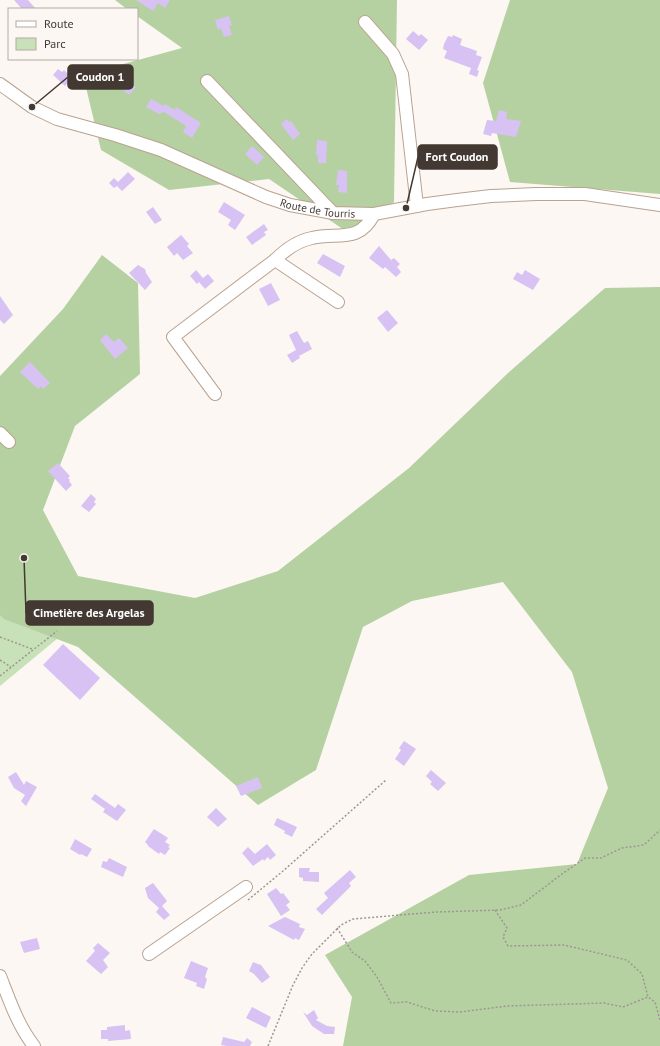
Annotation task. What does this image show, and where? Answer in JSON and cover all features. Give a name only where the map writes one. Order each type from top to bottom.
[{"type":"street","points":[[365,22],[393,54],[402,74],[417,206]]},
{"type":"street","points":[[207,81],[333,213]]},
{"type":"street","name":"Route de Tourris","points":[[0,84],[32,107],[57,119],[116,135],[161,150],[266,197],[290,205],[333,213],[374,214],[417,206],[491,196],[536,194],[585,194],[660,205]]},
{"type":"street","points":[[215,394],[173,337],[297,242],[313,237],[344,236],[353,234],[370,222],[374,214]]},
{"type":"street","points":[[275,260],[338,302]]},
{"type":"street","points":[[0,433],[9,442]]},
{"type":"street","points":[[149,954],[246,887]]},
{"type":"street","points":[[0,976],[9,1000],[28,1039],[34,1046]]},
{"type":"path","points":[[0,676],[57,631]]},
{"type":"path","points":[[0,637],[32,650]]},
{"type":"path","points":[[0,660],[11,667]]},
{"type":"path","points":[[248,900],[289,866],[386,780]]},
{"type":"path","points":[[268,1046],[293,985],[302,968],[312,954],[341,925],[353,919],[436,912],[495,910],[520,905],[585,858],[601,858],[622,848],[644,845],[660,830]]},
{"type":"path","points":[[495,910],[507,928],[503,937],[508,946],[564,945],[627,960],[642,974],[648,997],[655,1002],[660,1020]]},
{"type":"path","points":[[337,928],[352,952],[365,961],[377,977],[391,1003],[407,1002],[434,1011],[460,1012],[507,1006],[604,1003],[623,1007],[648,997]]},
{"type":"green space","points":[[115,0],[397,0],[394,202],[353,236],[269,179],[169,190],[101,150],[83,75],[182,48],[138,17],[138,8],[126,8]]},
{"type":"green space","points":[[510,0],[660,0],[660,194],[510,182],[483,83]]},
{"type":"green space","points":[[102,255],[138,283],[140,374],[75,426],[43,510],[78,576],[195,598],[278,571],[409,468],[507,374],[605,288],[660,287],[660,1046],[343,1046],[352,997],[325,955],[469,875],[577,864],[608,788],[572,672],[503,582],[412,601],[363,627],[316,770],[258,805],[78,647],[4,619],[0,615],[0,376],[63,309]]},
{"type":"green space","points":[[0,510],[98,605],[0,686]]},
{"type":"building","points":[[14,0],[28,0],[35,8],[21,8]]},
{"type":"building","points":[[136,0],[170,0],[165,8],[158,3],[153,11]]},
{"type":"building","points":[[229,16],[232,25],[229,26],[232,35],[224,37],[221,28],[218,30],[215,20]]},
{"type":"building","points":[[413,31],[419,36],[421,34],[428,40],[419,50],[406,39]]},
{"type":"building","points":[[453,35],[462,39],[460,45],[477,51],[476,55],[482,57],[477,70],[479,71],[477,77],[469,74],[471,68],[444,58],[447,51],[443,49],[444,44],[448,36],[452,37]]},
{"type":"building","points":[[113,67],[136,87],[129,95],[106,75]]},
{"type":"building","points":[[58,69],[62,72],[64,70],[72,78],[65,86],[53,75]]},
{"type":"building","points":[[151,99],[164,106],[165,104],[175,110],[176,107],[201,123],[192,138],[183,132],[186,126],[164,112],[159,114],[146,107]]},
{"type":"building","points":[[499,110],[507,112],[506,119],[521,121],[516,137],[492,133],[491,136],[483,134],[487,120],[496,121]]},
{"type":"building","points":[[287,119],[289,122],[291,121],[300,134],[293,140],[281,124]]},
{"type":"building","points":[[317,140],[327,141],[326,163],[318,163],[318,155],[316,155]]},
{"type":"building","points":[[252,146],[264,157],[257,165],[245,154]]},
{"type":"building","points":[[338,170],[347,171],[347,193],[338,192],[339,185],[336,185]]},
{"type":"building","points":[[128,172],[135,179],[122,191],[117,186],[114,188],[109,183],[114,178],[118,182]]},
{"type":"building","points":[[224,202],[245,215],[235,230],[228,225],[231,220],[218,212]]},
{"type":"building","points":[[153,207],[162,220],[155,224],[146,212]]},
{"type":"building","points":[[264,224],[268,230],[264,232],[266,235],[252,245],[246,237]]},
{"type":"building","points":[[181,235],[189,244],[187,246],[193,253],[183,260],[177,253],[174,256],[167,247]]},
{"type":"building","points":[[379,246],[391,260],[394,258],[400,264],[397,267],[401,272],[396,277],[385,267],[383,269],[369,258]]},
{"type":"building","points":[[323,254],[345,266],[340,277],[317,263]]},
{"type":"building","points":[[138,265],[145,269],[152,282],[145,290],[129,273]]},
{"type":"building","points":[[196,270],[203,278],[208,274],[214,281],[205,289],[199,282],[197,284],[190,276]]},
{"type":"building","points":[[525,270],[540,279],[533,290],[513,279],[517,272],[522,275]]},
{"type":"building","points":[[271,283],[280,300],[268,306],[259,289]]},
{"type":"building","points":[[0,296],[13,315],[4,324],[0,320]]},
{"type":"building","points":[[387,310],[398,323],[388,332],[377,318]]},
{"type":"building","points":[[297,331],[304,343],[308,341],[312,349],[299,356],[300,358],[292,363],[287,355],[296,350],[289,335]]},
{"type":"building","points":[[106,334],[114,342],[119,338],[128,348],[115,359],[100,340]]},
{"type":"building","points":[[30,362],[50,383],[43,389],[41,386],[38,389],[20,372]]},
{"type":"building","points":[[58,463],[70,476],[68,478],[72,485],[66,491],[48,471]]},
{"type":"building","points":[[91,494],[96,499],[94,502],[96,504],[89,512],[81,506]]},
{"type":"building","points":[[63,644],[100,678],[80,700],[43,665]]},
{"type":"building","points":[[404,741],[416,749],[404,766],[395,759],[401,750],[399,748]]},
{"type":"building","points":[[431,770],[446,783],[438,791],[430,784],[432,782],[426,776]]},
{"type":"building","points":[[16,772],[24,785],[26,781],[37,787],[26,806],[21,801],[25,795],[14,788],[8,777]]},
{"type":"building","points":[[258,777],[262,788],[241,796],[236,786]]},
{"type":"building","points":[[95,794],[115,808],[118,804],[126,810],[117,821],[103,812],[105,809],[91,799]]},
{"type":"building","points":[[216,808],[227,819],[218,827],[207,817]]},
{"type":"building","points":[[277,818],[297,827],[292,837],[274,825]]},
{"type":"building","points":[[154,829],[168,838],[165,842],[170,845],[168,847],[170,848],[165,855],[160,852],[159,854],[145,842]]},
{"type":"building","points":[[75,839],[92,849],[87,857],[70,849]]},
{"type":"building","points":[[267,844],[276,855],[270,860],[268,857],[264,861],[263,859],[253,866],[242,853],[248,847],[255,854]]},
{"type":"building","points":[[109,858],[127,867],[123,877],[101,867],[103,861],[107,862]]},
{"type":"building","points":[[299,868],[310,868],[309,872],[319,872],[319,882],[303,881],[303,878],[299,877]]},
{"type":"building","points":[[350,870],[356,877],[349,883],[351,886],[322,915],[316,909],[328,898],[324,893]]},
{"type":"building","points":[[153,883],[167,901],[162,906],[170,915],[164,920],[156,912],[159,908],[148,898],[145,888]]},
{"type":"building","points":[[276,888],[281,894],[283,893],[290,902],[286,905],[290,910],[281,916],[267,894]]},
{"type":"building","points":[[285,917],[300,924],[299,927],[305,929],[299,940],[295,938],[294,940],[268,926]]},
{"type":"building","points":[[37,938],[40,949],[24,953],[20,942]]},
{"type":"building","points":[[98,943],[110,953],[103,960],[108,967],[101,974],[86,961],[95,951],[93,948]]},
{"type":"building","points":[[191,961],[208,968],[205,977],[207,979],[204,989],[196,986],[197,983],[184,978]]},
{"type":"building","points":[[253,962],[261,965],[270,977],[262,983],[249,971]]},
{"type":"building","points":[[252,1007],[271,1017],[266,1028],[246,1018]]},
{"type":"building","points":[[314,1010],[318,1018],[316,1020],[327,1026],[335,1027],[334,1034],[324,1034],[312,1026],[303,1012],[307,1015]]},
{"type":"building","points":[[125,1025],[125,1031],[130,1030],[131,1039],[108,1041],[108,1039],[101,1039],[101,1030],[107,1030],[107,1027]]},
{"type":"building","points":[[223,1037],[244,1042],[247,1038],[252,1042],[250,1046],[221,1045]]},
{"type":"place","name":"Coudon 1","points":[[32,107]]},
{"type":"place","name":"Fort Coudon","points":[[406,208]]},
{"type":"place","name":"Cimetière des Argelas","points":[[24,558]]}]
